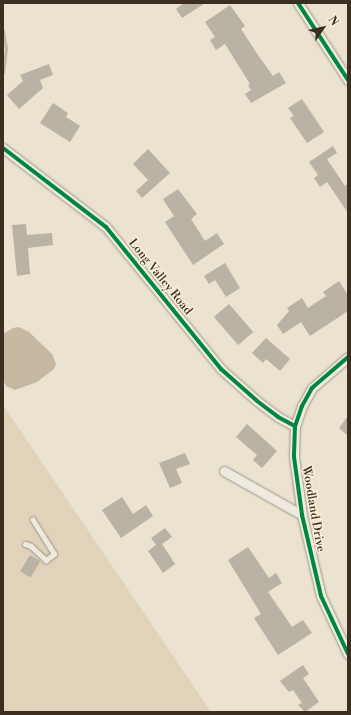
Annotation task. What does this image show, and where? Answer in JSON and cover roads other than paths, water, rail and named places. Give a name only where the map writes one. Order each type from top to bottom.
[{"type":"street","points":[[298,3],[348,80]]},
{"type":"street","name":"Long Valley Road","points":[[3,148],[106,227],[221,369],[262,405],[295,426]]},
{"type":"street","name":"Woodland Drive","points":[[348,357],[312,388],[295,426],[294,457],[302,516],[320,596],[348,654]]},
{"type":"street","name":"Woodland Drive","points":[[224,471],[302,516]]},
{"type":"lane","points":[[25,544],[31,546],[46,560],[54,554],[33,520]]},
{"type":"waterway","points":[[3,30],[6,48],[3,73]]}]
